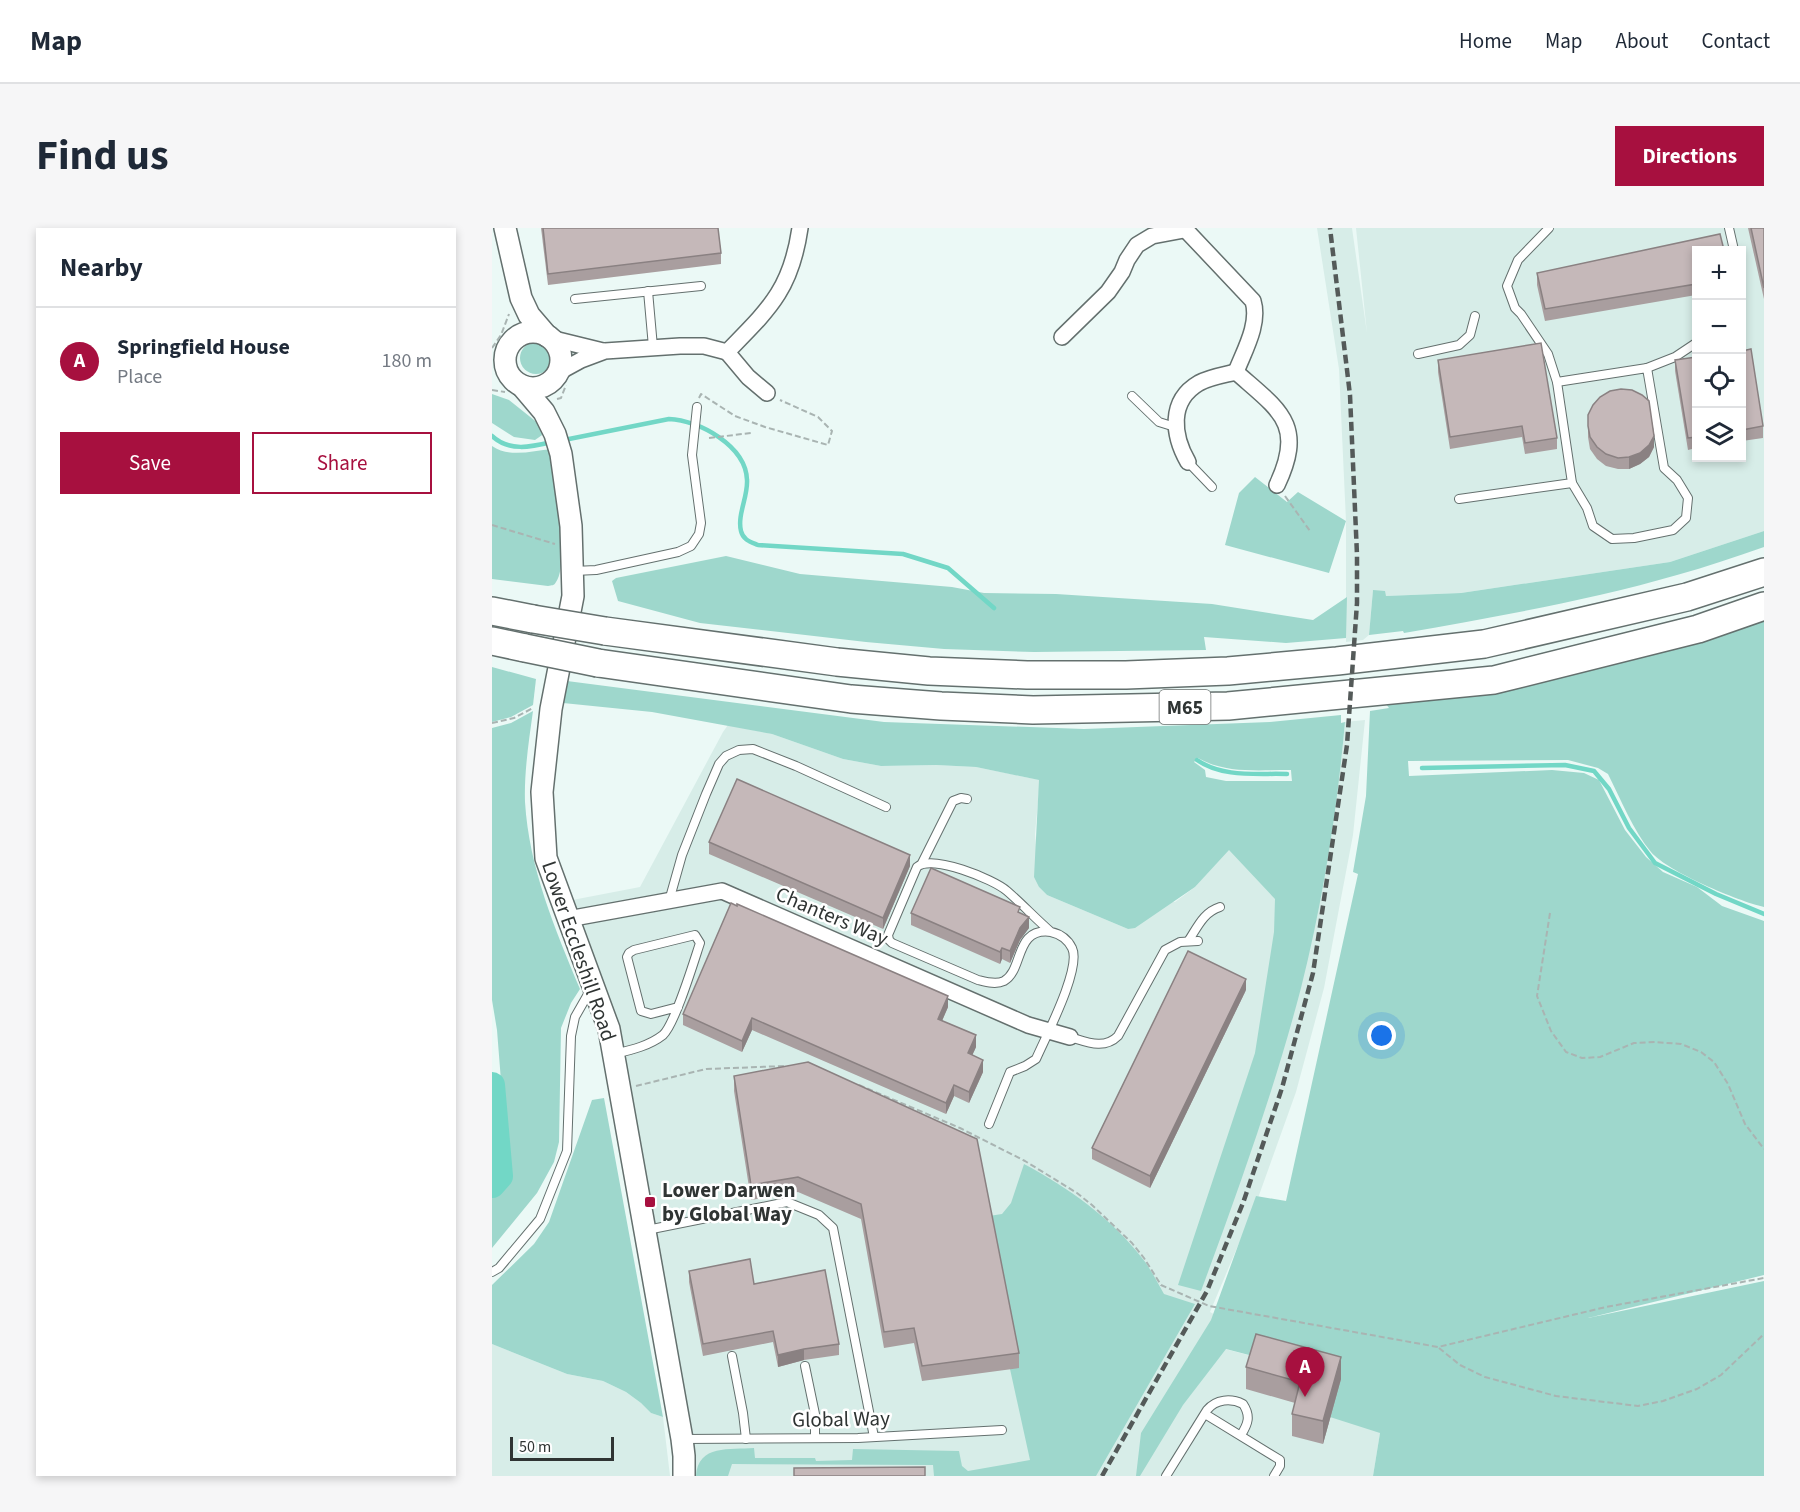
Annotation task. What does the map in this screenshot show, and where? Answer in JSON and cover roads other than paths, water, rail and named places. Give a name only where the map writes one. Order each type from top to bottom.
[{"type":"highway","name":"M65","points":[[492,611],[605,631],[837,662],[929,671],[1027,675],[1126,675],[1228,671],[1484,644],[1687,597],[1764,572]]},
{"type":"highway","name":"M65","points":[[492,642],[598,663],[851,699],[941,706],[1044,710],[1228,706],[1494,680],[1698,629],[1764,606]]},
{"type":"street","points":[[505,228],[521,298],[529,315],[557,345],[561,353],[558,374]]},
{"type":"street","points":[[727,352],[776,299],[792,265],[800,228]]},
{"type":"street","points":[[1062,337],[1108,292],[1137,245],[1152,236],[1184,229],[1253,302],[1255,320],[1236,372]]},
{"type":"street","points":[[520,385],[508,372],[504,351],[521,298]]},
{"type":"street","points":[[504,351],[517,337],[532,332],[605,351]]},
{"type":"street","points":[[492,378],[531,388],[541,387],[581,360],[605,351],[704,346],[727,352],[748,377],[767,393]]},
{"type":"street","points":[[1188,462],[1179,447],[1175,427],[1177,414],[1188,392],[1208,379],[1236,372]]},
{"type":"street","points":[[1236,372],[1273,404],[1289,433],[1289,458],[1277,485]]},
{"type":"street","name":"Lower Eccleshill Road","points":[[558,374],[552,400],[554,429],[561,454],[571,526],[573,596],[551,709],[542,792],[546,858],[609,1029],[682,1439],[684,1476]]},
{"type":"street","name":"Lower Eccleshill Road","points":[[520,385],[538,403],[554,429]]},
{"type":"street","name":"Chanters Way","points":[[568,919],[722,891],[1028,1025],[1070,1037]]},
{"type":"lane","points":[[1549,228],[1518,260],[1507,286],[1515,308],[1548,354],[1557,382],[1572,483],[1587,508],[1593,526],[1612,539],[1634,538],[1673,530],[1686,518],[1688,498],[1677,480],[1664,468],[1647,368]]},
{"type":"lane","points":[[1729,228],[1733,246]]},
{"type":"lane","points":[[575,299],[700,286]]},
{"type":"lane","points":[[648,291],[653,347]]},
{"type":"lane","points":[[1418,354],[1459,345],[1470,335],[1474,316]]},
{"type":"lane","points":[[1557,382],[1647,368],[1675,357],[1692,346]]},
{"type":"lane","points":[[1132,396],[1159,422],[1175,427]]},
{"type":"lane","points":[[572,571],[608,567],[678,552],[691,546],[699,534],[701,523],[692,455],[697,407]]},
{"type":"lane","points":[[1188,462],[1212,487]]},
{"type":"lane","points":[[1459,499],[1572,483]]},
{"type":"lane","points":[[669,901],[682,855],[719,764],[726,756],[739,750],[753,749],[886,807]]},
{"type":"lane","points":[[967,800],[961,798],[953,801],[922,863],[912,875],[890,930],[889,940],[978,980],[999,983],[1011,975],[1025,942],[1032,936],[1042,933],[1060,936],[1068,942],[1075,960],[1071,977],[1035,1059],[1010,1072],[989,1124]]},
{"type":"lane","points":[[922,863],[950,866],[1000,887],[1051,933]]},
{"type":"lane","points":[[1189,940],[1210,910],[1220,907]]},
{"type":"lane","points":[[614,1054],[644,1046],[664,1034],[678,1007],[700,943],[695,935],[634,951],[627,957],[641,1011],[651,1014],[678,1007]]},
{"type":"lane","points":[[1070,1037],[1104,1045],[1112,1042],[1118,1036],[1165,951],[1172,945],[1198,940]]},
{"type":"lane","points":[[492,1272],[499,1268],[540,1219],[567,1151],[571,1036],[575,1017],[593,986]]},
{"type":"lane","points":[[644,1230],[787,1202],[819,1215],[833,1228],[874,1437]]},
{"type":"lane","points":[[732,1356],[746,1439]]},
{"type":"lane","points":[[805,1366],[815,1414],[815,1438]]},
{"type":"lane","points":[[1166,1476],[1204,1414],[1216,1402],[1233,1400],[1243,1404],[1249,1419],[1241,1435]]},
{"type":"lane","points":[[1204,1414],[1280,1460],[1280,1466],[1274,1476]]},
{"type":"lane","name":"Global Way","points":[[682,1439],[874,1437],[1002,1430]]},
{"type":"waterway","points":[[564,440],[669,419],[694,424],[719,437],[730,446],[739,456],[745,468],[747,486],[740,525],[742,534],[748,540],[758,545],[903,554],[948,568],[994,608]]},
{"type":"waterway","points":[[492,436],[506,444],[520,447],[552,442]]},
{"type":"waterway","points":[[1197,760],[1207,766],[1229,772],[1287,774]]},
{"type":"waterway","points":[[1422,768],[1565,765],[1594,771],[1609,789],[1629,828],[1655,863],[1716,894],[1764,914]]},
{"type":"waterway","points":[[492,1085],[500,1176],[492,1185]]},
{"type":"railway","points":[[1102,1476],[1207,1291],[1243,1203],[1282,1088],[1313,973],[1347,745],[1357,603],[1350,395],[1330,228]]},
{"type":"place","name":"Lower Darwen by Global Way","points":[[650,1202]]},
{"type":"place","name":"Springfield House","points":[[1305,1397]]}]
